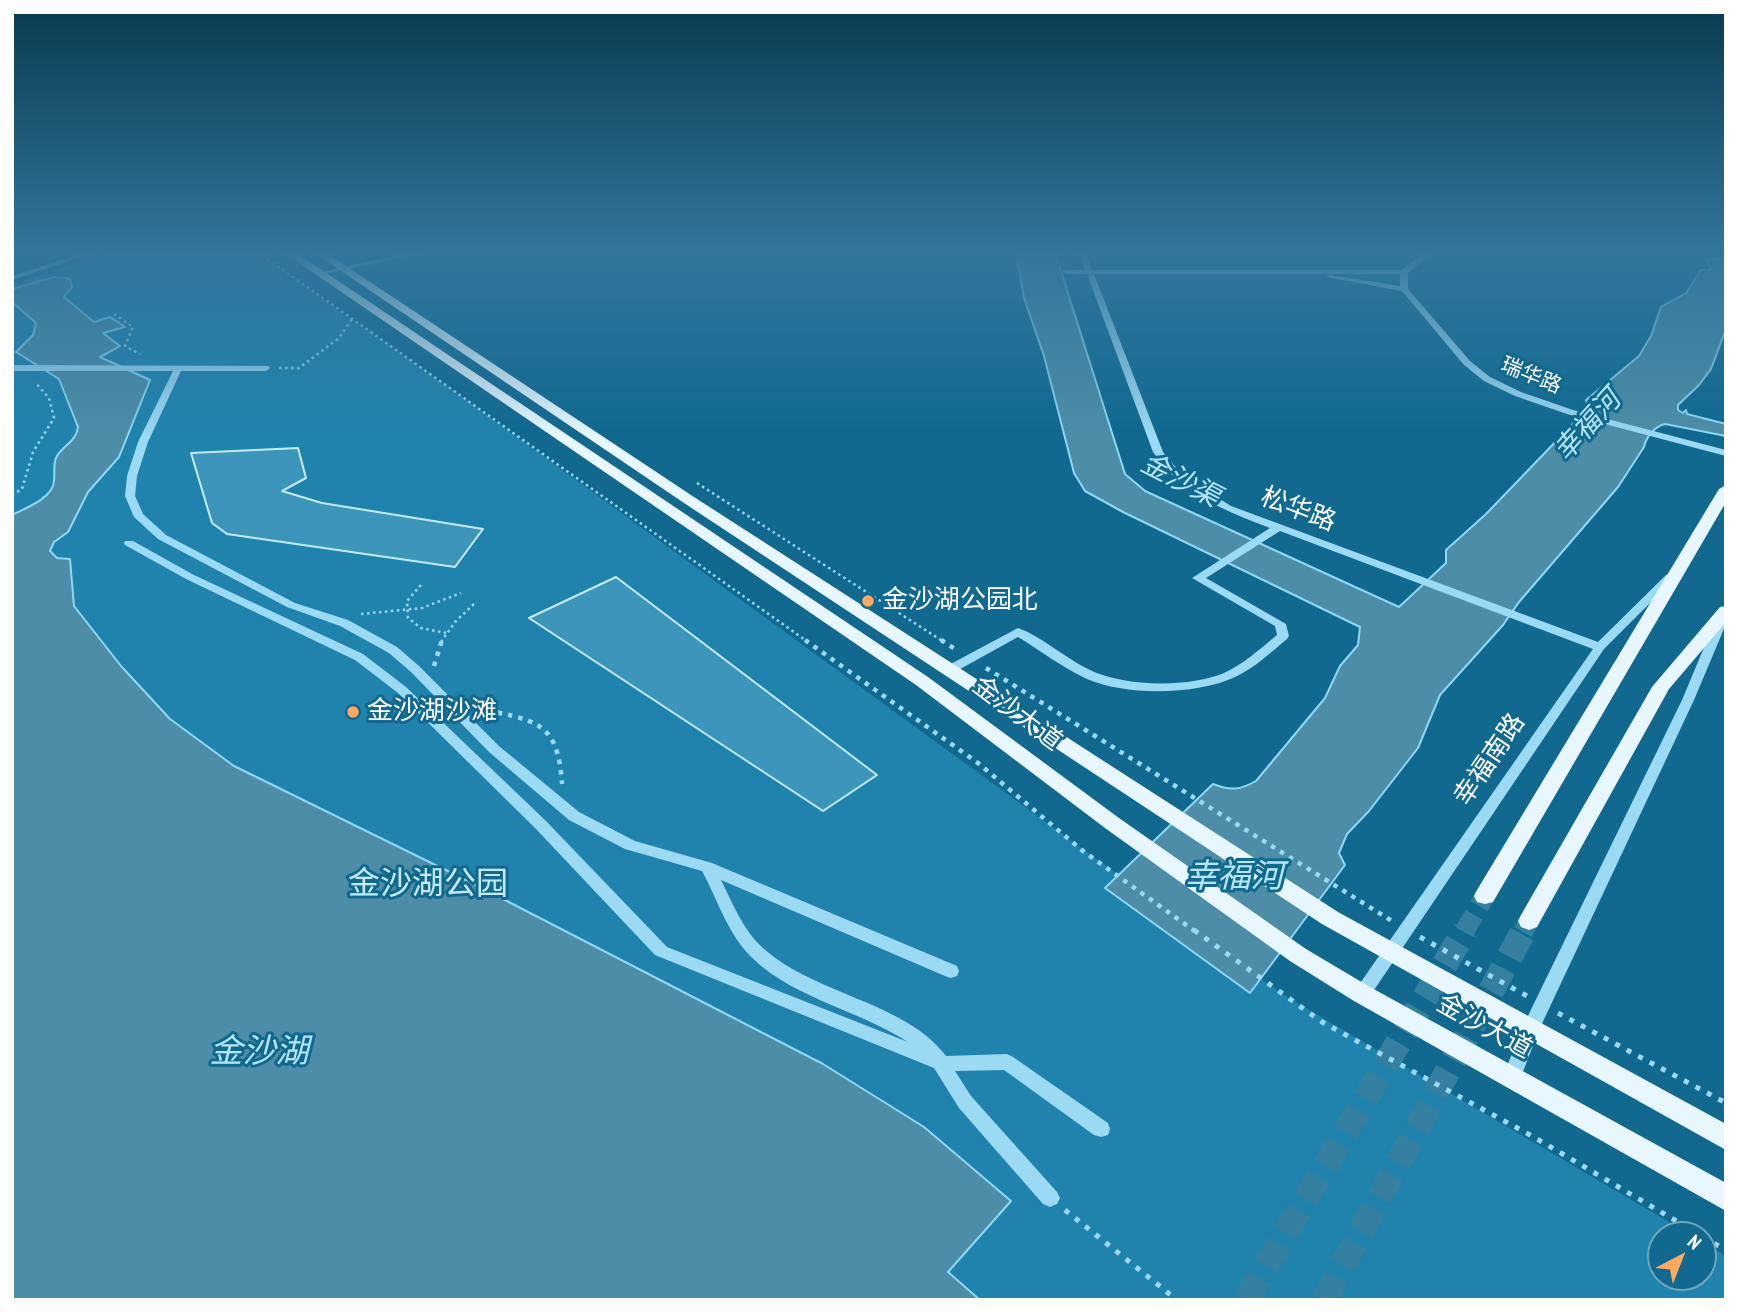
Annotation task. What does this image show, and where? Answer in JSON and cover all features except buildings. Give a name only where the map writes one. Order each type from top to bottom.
[{"type":"main road","name":"金沙大道","points":[[378,313],[922,681],[1112,823],[1298,955],[1362,994],[1726,1198]]},
{"type":"main road","name":"金沙大道","points":[[412,313],[949,670],[1330,918],[1726,1138]]},
{"type":"main road","name":"幸福南路","points":[[1485,895],[1726,489]]},
{"type":"main road","points":[[1529,921],[1661,687],[1726,611]]},
{"type":"street","name":"松华路","points":[[1105,313],[1158,452],[1169,469],[1190,487],[1227,508],[1600,647]]},
{"type":"street","name":"瑞华路","points":[[1425,313],[1467,363],[1487,379],[1518,394],[1570,412],[1726,453]]},
{"type":"street","points":[[35,368],[266,368]]},
{"type":"street","points":[[178,368],[143,442],[132,476],[130,496],[138,515],[162,537],[290,605],[344,624],[393,650],[494,749],[574,816],[630,845],[706,867],[951,971]]},
{"type":"street","points":[[949,670],[1018,632],[1100,680],[1123,685],[1217,680],[1231,674],[1283,636],[1280,624],[1198,578],[1279,527]]},
{"type":"street","points":[[129,542],[201,582],[359,657],[402,690],[541,825],[662,951],[944,1064],[1006,1062],[1101,1129]]},
{"type":"street","name":"幸福南路","points":[[1362,994],[1600,647],[1678,569]]},
{"type":"street","points":[[1512,1077],[1530,1030],[1688,699],[1726,611]]},
{"type":"street","points":[[706,867],[725,898],[733,923],[758,953],[789,976],[898,1028],[922,1043],[944,1064],[963,1099],[1050,1198]]},
{"type":"lane","points":[[15,368],[35,368]]},
{"type":"path","points":[[345,313],[978,763],[1083,851],[1322,1022],[1532,1136],[1676,1221]]},
{"type":"path","points":[[266,368],[299,369],[339,338],[358,313]]},
{"type":"path","points":[[114,314],[133,327],[125,346],[146,356],[148,359],[141,367]]},
{"type":"path","points":[[12,326],[12,339]]},
{"type":"path","points":[[12,495],[22,489],[25,469],[36,442],[54,418],[53,403],[45,389],[15,368]]},
{"type":"path","points":[[687,477],[970,659],[1354,897]]},
{"type":"path","points":[[421,585],[407,601],[408,618],[421,628],[446,633]]},
{"type":"path","points":[[358,614],[406,611],[439,603],[461,593]]},
{"type":"path","points":[[435,671],[436,650],[446,633],[476,602]]},
{"type":"path","points":[[470,706],[531,720],[550,736],[560,753],[562,769],[562,784],[553,798]]},
{"type":"path","points":[[1050,1198],[1177,1300]]},
{"type":"green space","name":"金沙湖公园","points":[[12,313],[344,313],[1282,994],[1667,1221],[1647,1221],[1647,1291],[1717,1291],[1717,1251],[1726,1256],[1726,1300],[12,1300]]},
{"type":"water","name":"金沙湖","points":[[25,313],[83,313],[94,322],[110,317],[125,327],[103,333],[120,346],[100,357],[150,380],[119,457],[88,492],[68,532],[54,542],[50,551],[57,558],[70,559],[74,606],[121,666],[170,719],[234,766],[470,882],[823,1064],[924,1127],[1011,1201],[948,1272],[980,1300],[12,1300],[12,515],[38,502],[49,492],[54,481],[56,458],[75,437],[78,427],[59,379],[16,352],[33,335],[36,323]]},
{"type":"water","name":"幸福河","points":[[1029,313],[1074,313],[1125,474],[1145,491],[1399,607],[1446,563],[1446,550],[1486,514],[1588,408],[1586,400],[1639,356],[1651,336],[1659,313],[1726,313],[1726,329],[1711,369],[1678,405],[1678,410],[1683,413],[1686,410],[1687,414],[1726,424],[1726,436],[1665,424],[1652,432],[1618,487],[1519,602],[1503,625],[1440,695],[1418,748],[1369,811],[1347,834],[1339,853],[1345,865],[1250,993],[1105,888],[1213,784],[1235,788],[1256,781],[1325,698],[1340,666],[1358,645],[1360,627],[1085,491],[1074,473],[1044,356]]},
{"type":"tunnel","points":[[1464,932],[1485,896]]},
{"type":"tunnel","points":[[1523,932],[1529,921]]},
{"type":"tunnel","points":[[1246,1300],[1465,930]]},
{"type":"tunnel","points":[[1324,1300],[1524,930]]},
{"type":"place","name":"金沙湖公园北","points":[[868,601]]},
{"type":"place","name":"金沙湖沙滩","points":[[353,712]]},
{"type":"water label","name":"金沙渠","points":[[1180,481]]}]
